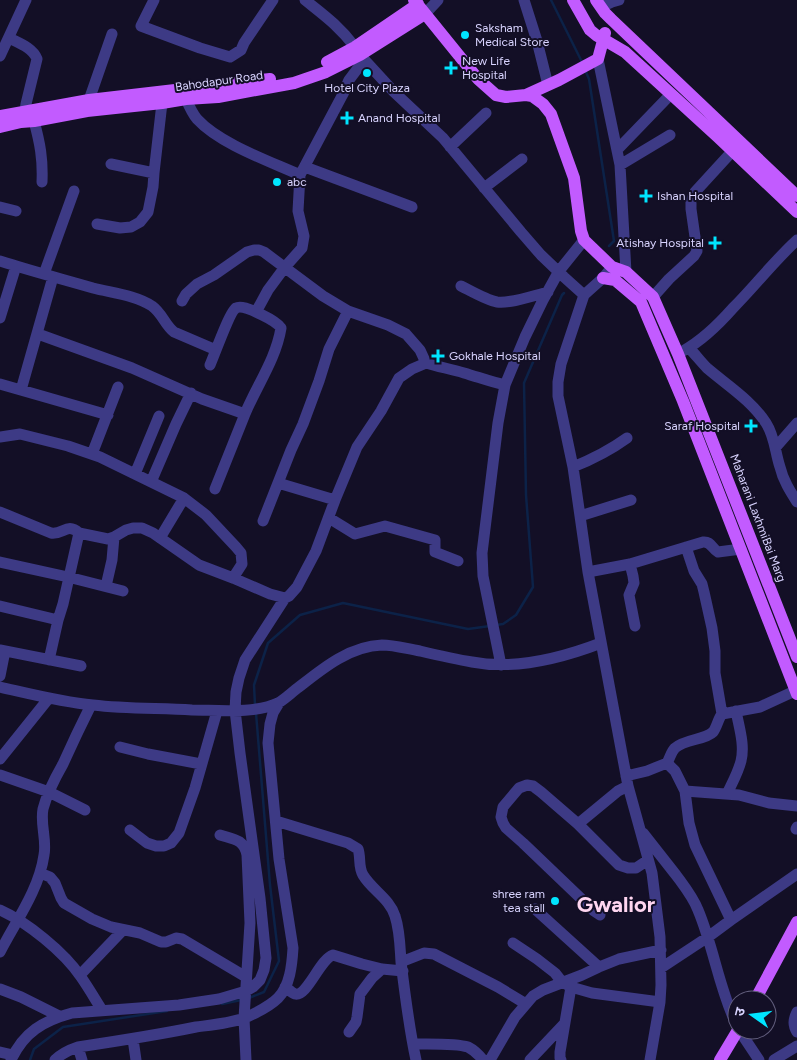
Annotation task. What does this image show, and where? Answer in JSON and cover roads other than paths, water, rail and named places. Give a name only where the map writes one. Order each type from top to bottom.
[{"type":"main road","points":[[573,0],[590,30],[601,35],[625,52],[671,94],[797,196]]},
{"type":"main road","points":[[584,19],[584,13],[588,7],[599,4],[611,19],[737,146],[797,212]]},
{"type":"main road","name":"Bahodapur Road","points":[[0,127],[87,111],[218,97],[294,83],[326,72],[360,54],[419,6]]},
{"type":"main road","points":[[419,6],[488,89],[496,95],[506,97],[532,96],[543,104],[551,114],[574,178],[578,216],[584,240]]},
{"type":"main road","points":[[526,95],[588,64],[601,35],[611,19]]},
{"type":"main road","points":[[0,116],[89,100],[286,77],[360,54]]},
{"type":"main road","name":"Maharani LaxhmiBai Marg","points":[[584,240],[612,267],[626,272],[653,298],[684,351],[797,657]]},
{"type":"main road","points":[[603,278],[615,280],[641,302],[683,401],[797,691]]},
{"type":"main road","points":[[760,990],[793,939],[797,922]]},
{"type":"main road","points":[[720,1060],[733,1040]]},
{"type":"street","points":[[154,0],[141,26],[230,57],[241,50],[274,0]]},
{"type":"street","points":[[305,0],[330,19],[346,35],[360,54],[394,92],[450,147],[541,255],[584,295]]},
{"type":"street","points":[[419,6],[438,0]]},
{"type":"street","points":[[524,0],[548,85]]},
{"type":"street","points":[[599,4],[618,0]]},
{"type":"street","points":[[0,56],[24,1]]},
{"type":"street","points":[[89,100],[112,34]]},
{"type":"street","points":[[9,38],[29,49],[35,54],[37,59],[25,111]]},
{"type":"street","points":[[256,312],[268,290],[302,248],[304,236],[298,211],[302,171],[350,80],[360,54]]},
{"type":"street","points":[[588,64],[617,150],[620,166],[626,272]]},
{"type":"street","points":[[617,150],[671,94]]},
{"type":"street","points":[[186,99],[197,119],[217,135],[236,146],[302,171],[412,207]]},
{"type":"street","points":[[98,224],[120,228],[131,227],[140,222],[148,212],[153,187],[162,103]]},
{"type":"street","points":[[450,147],[486,113]]},
{"type":"street","points":[[34,121],[41,144],[42,182]]},
{"type":"street","points":[[620,166],[670,135]]},
{"type":"street","points":[[653,298],[669,279],[694,256],[697,250],[691,201],[695,192],[737,146]]},
{"type":"street","points":[[484,188],[522,159]]},
{"type":"street","points":[[111,164],[154,174]]},
{"type":"street","points":[[21,390],[38,334],[49,276],[74,191]]},
{"type":"street","points":[[0,206],[16,210]]},
{"type":"street","points":[[501,665],[483,576],[482,553],[498,423],[506,386],[525,337],[559,271],[584,240]]},
{"type":"street","points":[[666,360],[696,344],[710,332],[797,240]]},
{"type":"street","points":[[182,301],[186,294],[197,284],[214,275],[247,252],[259,250],[323,296],[348,311],[388,325],[406,334],[420,350],[426,363],[477,376],[506,386]]},
{"type":"street","points":[[0,261],[146,303],[158,312],[174,332],[216,350]]},
{"type":"street","points":[[0,318],[16,266]]},
{"type":"street","points":[[612,267],[584,295],[561,364],[558,396],[573,467],[588,572],[627,781],[652,874],[661,950],[661,968],[660,1002],[650,1060]]},
{"type":"street","points":[[461,286],[499,303],[548,292]]},
{"type":"street","points":[[210,365],[236,308],[240,307],[256,312],[278,324],[280,335],[271,359],[245,414],[216,489]]},
{"type":"street","points":[[263,520],[308,411],[329,349],[348,311]]},
{"type":"street","points":[[38,334],[132,368],[202,399],[245,414]]},
{"type":"street","points":[[684,351],[734,388],[760,415],[772,432],[780,468],[797,502]]},
{"type":"street","points":[[0,1052],[12,1058],[25,1037],[39,1026],[59,1016],[102,1010],[179,1005],[219,999],[246,992],[260,980],[266,958],[260,898],[241,763],[239,710],[236,692],[239,678],[244,660],[285,598],[297,587],[316,551],[357,447],[399,378],[412,369],[426,363]]},
{"type":"street","points":[[0,384],[108,415]]},
{"type":"street","points":[[92,454],[118,387]]},
{"type":"street","points":[[151,482],[191,393]]},
{"type":"street","points":[[135,474],[159,416]]},
{"type":"street","points":[[776,447],[797,423]]},
{"type":"street","points":[[0,437],[20,434],[92,454],[184,498],[206,515],[241,553],[242,564],[233,578]]},
{"type":"street","points":[[573,467],[594,459],[627,438]]},
{"type":"street","points":[[278,483],[287,484],[294,488],[335,500]]},
{"type":"street","points":[[160,538],[184,498]]},
{"type":"street","points":[[580,516],[631,500]]},
{"type":"street","points":[[0,525],[2,513],[51,533],[59,533],[65,528],[70,528],[78,533],[103,539],[114,538],[133,528],[142,528],[153,533],[198,566],[285,598]]},
{"type":"street","points":[[329,518],[355,534],[385,526],[435,540],[435,552],[458,561]]},
{"type":"street","points":[[49,660],[78,533]]},
{"type":"street","points":[[106,586],[112,560],[114,538]]},
{"type":"street","points":[[588,572],[630,564],[707,542],[718,552],[740,549]]},
{"type":"street","points":[[578,824],[608,800],[627,781],[668,762],[676,747],[713,731],[722,714],[715,673],[712,628],[702,584],[694,571],[686,547]]},
{"type":"street","points":[[0,562],[123,591]]},
{"type":"street","points":[[630,564],[634,576],[630,595],[635,626]]},
{"type":"street","points":[[0,606],[58,620]]},
{"type":"street","points":[[0,687],[91,705],[137,709],[239,710],[274,704],[318,672],[361,648],[382,645],[399,647],[474,662],[501,665],[564,656],[601,643]]},
{"type":"street","points":[[0,676],[3,651],[81,666]]},
{"type":"street","points":[[722,714],[760,707],[797,691]]},
{"type":"street","points":[[0,759],[50,698]]},
{"type":"street","points":[[56,1060],[60,1055],[78,1047],[133,1039],[244,1016],[267,1007],[279,997],[290,974],[293,948],[280,859],[268,738],[274,704]]},
{"type":"street","points":[[0,952],[18,920],[40,873],[44,854],[42,818],[49,792],[91,705]]},
{"type":"street","points":[[130,830],[147,843],[156,846],[164,846],[171,843],[179,833],[217,711]]},
{"type":"street","points":[[727,794],[736,776],[741,759],[742,748],[736,711]]},
{"type":"street","points":[[120,747],[201,764]]},
{"type":"street","points":[[668,762],[685,791],[689,823],[695,845],[731,920]]},
{"type":"street","points":[[0,775],[49,792],[85,810]]},
{"type":"street","points":[[600,915],[502,823],[503,807],[519,788],[527,785],[533,786],[542,792],[578,824],[619,865],[636,868],[648,860]]},
{"type":"street","points":[[685,791],[739,795],[777,804],[797,806]]},
{"type":"street","points":[[276,821],[348,843],[358,849],[361,872],[389,904],[397,922],[416,1060]]},
{"type":"street","points":[[639,828],[692,897],[708,937],[727,1003]]},
{"type":"street","points":[[220,835],[236,839],[246,848],[250,923],[244,1016],[246,1060]]},
{"type":"street","points":[[40,873],[50,877],[55,883],[64,903],[92,919],[111,927],[140,933],[161,942],[176,938],[182,939],[246,977]]},
{"type":"street","points":[[661,968],[797,874]]},
{"type":"street","points":[[535,909],[599,966]]},
{"type":"street","points":[[0,910],[18,920],[61,954],[80,975],[102,1010]]},
{"type":"street","points":[[80,975],[123,930]]},
{"type":"street","points":[[513,944],[537,959],[567,985],[592,994],[660,1002]]},
{"type":"street","points":[[490,1060],[515,1018],[533,996],[542,990],[567,985],[599,966],[631,956],[661,950]]},
{"type":"street","points":[[285,987],[294,994],[301,993],[325,961],[333,955],[382,969],[402,966],[424,953],[434,954],[498,987],[526,1004]]},
{"type":"street","points":[[349,1032],[356,1022],[360,994],[372,978],[382,969]]},
{"type":"street","points":[[561,1060],[560,1052],[566,1023],[567,985]]},
{"type":"street","points":[[0,989],[59,1016]]},
{"type":"street","points":[[797,1012],[794,1026],[797,1032]]},
{"type":"street","points":[[530,1060],[566,1023]]},
{"type":"street","points":[[133,1039],[136,1060]]},
{"type":"street","points":[[746,1040],[759,1060]]},
{"type":"street","points":[[413,1044],[467,1047],[483,1060]]},
{"type":"street","points":[[774,1060],[797,1046]]},
{"type":"street","points":[[78,1047],[82,1060]]},
{"type":"waterway","points":[[551,0],[582,62]]},
{"type":"waterway","points":[[585,70],[589,79],[614,241],[609,246]]},
{"type":"waterway","points":[[496,625],[503,624],[516,615],[533,587],[526,495],[524,383],[564,293]]},
{"type":"waterway","points":[[255,705],[254,685],[268,643],[300,615],[343,603],[468,629],[490,626]]},
{"type":"waterway","points":[[249,998],[264,992],[279,961],[270,885],[256,713]]},
{"type":"waterway","points":[[222,1004],[241,1000]]},
{"type":"waterway","points":[[30,1060],[34,1049],[63,1027],[167,1011]]},
{"type":"place","name":"Saksham Medical Store","points":[[465,35]]},
{"type":"place","name":"New Life Hospital","points":[[451,68]]},
{"type":"place","name":"Hotel City Plaza","points":[[367,73]]},
{"type":"place","name":"Anand Hospital","points":[[347,118]]},
{"type":"place","name":"abc","points":[[277,182]]},
{"type":"place","name":"Ishan Hospital","points":[[646,196]]},
{"type":"place","name":"Atishay Hospital","points":[[715,243]]},
{"type":"place","name":"Gokhale Hospital","points":[[438,356]]},
{"type":"place","name":"Saraf Hospital","points":[[751,426]]},
{"type":"place","name":"shree ram tea stall","points":[[555,901]]},
{"type":"district","name":"Gwalior","points":[[616,904]]}]
